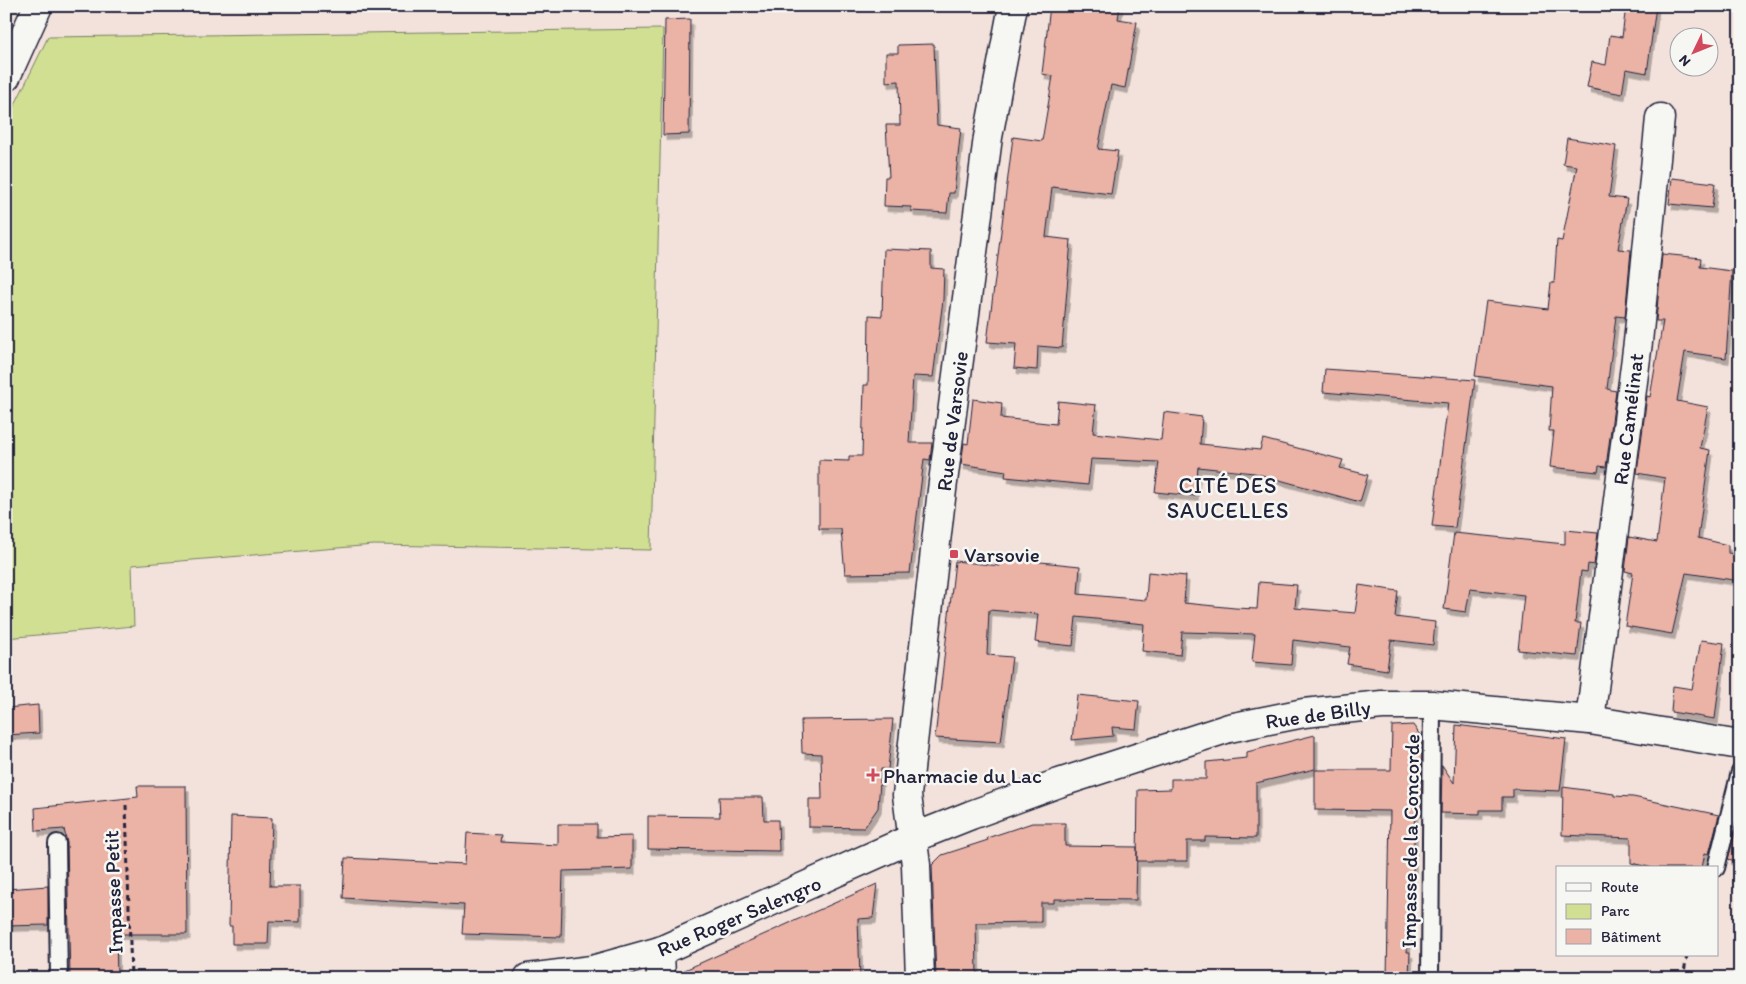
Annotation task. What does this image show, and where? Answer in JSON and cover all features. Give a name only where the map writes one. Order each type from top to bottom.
[{"type":"street","points":[[6,78],[38,6]]},
{"type":"street","name":"Rue de Varsovie","points":[[920,978],[913,838],[907,795],[938,540],[942,490],[988,137],[1012,6]]},
{"type":"street","name":"Rue Camélinat","points":[[1590,720],[1638,342],[1660,118]]},
{"type":"street","name":"Rue de Billy","points":[[913,838],[1059,783],[1230,728],[1304,713],[1382,704],[1432,705],[1590,720],[1740,745]]},
{"type":"street","name":"Rue Roger Salengro","points":[[528,978],[592,970],[660,965],[913,838]]},
{"type":"lane","name":"Impasse de la Concorde","points":[[1430,978],[1432,705]]},
{"type":"lane","points":[[1716,866],[1740,772]]},
{"type":"lane","points":[[57,844],[59,978]]},
{"type":"path","name":"Impasse Petit","points":[[126,805],[131,978]]},
{"type":"path","points":[[1682,978],[1688,956]]},
{"type":"green space","points":[[663,29],[651,550],[374,545],[132,565],[134,626],[6,638],[6,123],[48,37]]},
{"type":"building","points":[[1050,6],[1120,6],[1118,19],[1137,22],[1125,88],[1111,85],[1098,149],[1118,151],[1111,194],[1052,187],[1046,237],[1071,240],[1065,314],[1062,348],[1038,346],[1037,370],[1014,368],[1016,344],[987,342],[1013,137],[1042,141],[1053,76],[1042,74]]},
{"type":"building","points":[[1626,6],[1656,6],[1647,73],[1626,69],[1622,94],[1587,87],[1592,62],[1606,65],[1610,35],[1622,37]]},
{"type":"building","points":[[690,19],[689,134],[663,135],[665,20]]},
{"type":"building","points":[[934,44],[937,125],[961,128],[954,193],[949,193],[947,213],[911,211],[911,207],[884,206],[885,177],[889,177],[886,125],[900,125],[899,81],[886,82],[886,53],[898,53],[898,45]]},
{"type":"building","points":[[1567,138],[1616,146],[1609,197],[1627,199],[1618,249],[1631,250],[1625,317],[1616,316],[1607,389],[1616,391],[1606,467],[1599,466],[1598,472],[1550,467],[1554,431],[1549,431],[1552,386],[1475,376],[1486,301],[1548,309],[1551,283],[1554,283],[1557,240],[1562,241],[1577,166],[1563,164]]},
{"type":"building","points":[[1672,178],[1715,183],[1712,208],[1669,204]]},
{"type":"building","points":[[884,249],[931,251],[931,268],[944,269],[943,300],[933,377],[913,376],[909,443],[932,443],[930,460],[924,459],[910,573],[845,574],[841,529],[819,529],[819,460],[849,461],[849,456],[862,456],[864,385],[868,385],[869,315],[882,316]]},
{"type":"building","points":[[1662,254],[1701,258],[1700,267],[1732,271],[1726,358],[1685,352],[1677,401],[1708,407],[1700,448],[1710,450],[1698,538],[1728,545],[1728,553],[1740,555],[1740,581],[1686,573],[1672,634],[1625,626],[1633,573],[1625,571],[1629,537],[1657,542],[1665,478],[1637,473],[1647,396],[1650,397],[1663,321],[1656,321]]},
{"type":"building","points":[[1325,369],[1475,380],[1455,528],[1432,526],[1448,403],[1323,392]]},
{"type":"building","points":[[973,399],[1002,403],[1001,418],[1056,424],[1058,401],[1096,405],[1093,433],[1161,440],[1164,412],[1202,417],[1200,444],[1260,450],[1263,439],[1343,460],[1340,468],[1368,475],[1360,502],[1254,473],[1198,467],[1195,496],[1155,492],[1159,462],[1091,459],[1088,485],[1005,477],[1006,471],[961,464],[964,443],[968,444]]},
{"type":"building","points":[[1565,530],[1598,533],[1594,565],[1588,564],[1587,572],[1581,571],[1575,623],[1581,623],[1577,656],[1518,650],[1524,595],[1470,589],[1466,612],[1444,609],[1454,533],[1565,544]]},
{"type":"building","points":[[1001,558],[1080,566],[1078,594],[1146,600],[1148,572],[1186,576],[1184,603],[1235,608],[1257,609],[1259,582],[1297,585],[1295,608],[1355,613],[1359,585],[1398,591],[1395,617],[1435,622],[1433,645],[1391,640],[1387,670],[1347,664],[1350,647],[1293,640],[1291,665],[1252,662],[1255,634],[1182,632],[1180,655],[1142,651],[1144,624],[1076,617],[1073,646],[1035,642],[1038,614],[989,610],[987,655],[1012,657],[1001,742],[935,738],[955,561],[1000,566]]},
{"type":"building","points":[[1701,640],[1724,643],[1715,719],[1671,712],[1673,686],[1692,689]]},
{"type":"building","points":[[1077,695],[1139,701],[1136,729],[1112,727],[1113,736],[1072,740]]},
{"type":"building","points":[[38,705],[39,733],[6,735],[6,708]]},
{"type":"building","points":[[893,719],[888,769],[881,769],[878,808],[864,828],[809,827],[809,799],[822,799],[821,754],[802,753],[801,720]]},
{"type":"building","points":[[1413,725],[1422,738],[1421,812],[1415,812],[1412,901],[1407,952],[1410,952],[1409,978],[1387,978],[1390,811],[1315,810],[1315,770],[1391,770],[1392,726]]},
{"type":"building","points":[[1456,725],[1566,739],[1560,791],[1513,789],[1513,797],[1502,797],[1502,810],[1480,810],[1480,814],[1441,813],[1442,765],[1454,783]]},
{"type":"building","points":[[1315,735],[1315,769],[1256,783],[1256,838],[1205,837],[1205,841],[1187,841],[1187,861],[1137,861],[1138,790],[1171,789],[1171,779],[1206,779],[1206,762],[1247,758],[1247,752]]},
{"type":"building","points":[[137,786],[186,786],[187,934],[116,934],[117,978],[70,978],[67,843],[64,829],[36,831],[35,808],[138,797]]},
{"type":"building","points":[[1563,787],[1614,794],[1614,796],[1633,797],[1719,815],[1709,854],[1705,853],[1702,866],[1644,866],[1631,863],[1631,838],[1562,835]]},
{"type":"building","points":[[719,797],[763,797],[764,820],[778,820],[779,851],[648,849],[648,816],[720,817]]},
{"type":"building","points":[[231,816],[272,818],[270,886],[300,886],[300,922],[269,921],[268,944],[232,944],[232,926],[229,926]]},
{"type":"building","points":[[1740,819],[1740,862],[1728,859]]},
{"type":"building","points":[[1032,823],[1065,823],[1065,846],[1137,847],[1136,900],[1054,899],[1054,903],[1041,903],[1041,922],[976,923],[977,975],[936,978],[932,865],[942,855]]},
{"type":"building","points":[[558,824],[597,824],[597,837],[632,836],[632,869],[563,871],[561,937],[462,934],[464,905],[343,898],[345,858],[465,864],[467,833],[501,835],[500,842],[558,845]]},
{"type":"building","points":[[877,884],[873,918],[858,919],[860,978],[677,978],[676,974]]},
{"type":"building","points":[[48,886],[48,925],[6,926],[6,889]]},
{"type":"place","name":"Varsovie","points":[[954,554]]},
{"type":"place","name":"Pharmacie du Lac","points":[[873,775]]},
{"type":"district","name":"CITÉ DES SAUCELLES","points":[[1228,498]]}]
